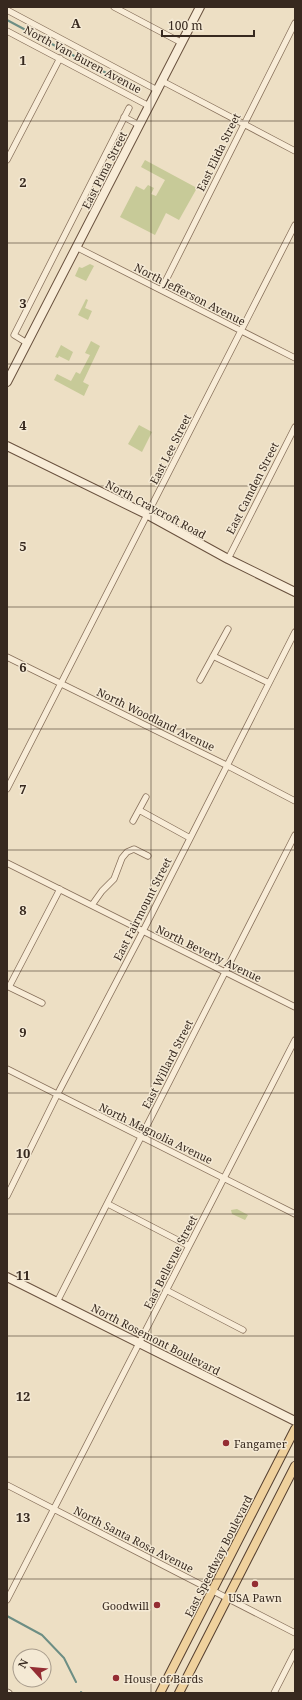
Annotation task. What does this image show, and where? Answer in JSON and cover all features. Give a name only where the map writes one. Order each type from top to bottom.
[{"type":"main road","name":"East Speedway Boulevard","points":[[160,1693],[295,1429]]},
{"type":"main road","points":[[179,1693],[295,1466]]},
{"type":"street","points":[[114,7],[182,43]]},
{"type":"street","name":"East Pima Street","points":[[7,382],[200,7]]},
{"type":"street","name":"North Van Buren Avenue","points":[[7,10],[157,90]]},
{"type":"street","name":"East Elida Street","points":[[161,290],[243,123],[295,23]]},
{"type":"street","name":"North Van Buren Avenue","points":[[7,31],[149,106]]},
{"type":"street","points":[[7,160],[60,58]]},
{"type":"street","points":[[162,81],[295,151]]},
{"type":"street","name":"East Pima Street","points":[[27,343],[14,335],[129,108]]},
{"type":"street","points":[[124,118],[139,125]]},
{"type":"street","name":"East Lee Street","points":[[7,789],[295,224]]},
{"type":"street","name":"North Jefferson Avenue","points":[[76,247],[295,358]]},
{"type":"street","name":"East Camden Street","points":[[228,558],[295,428]]},
{"type":"street","name":"North Craycroft Road","points":[[7,446],[148,515],[295,592]]},
{"type":"street","points":[[200,680],[228,629]]},
{"type":"street","name":"East Fairmount Street","points":[[7,1196],[57,1095],[143,931],[226,765],[295,632]]},
{"type":"street","points":[[213,656],[268,683]]},
{"type":"street","name":"North Woodland Avenue","points":[[7,657],[226,765],[295,801]]},
{"type":"street","points":[[133,821],[146,797]]},
{"type":"street","points":[[139,810],[190,838]]},
{"type":"street","name":"East Willard Street","points":[[57,1302],[130,1162],[140,1137],[295,835]]},
{"type":"street","points":[[92,905],[102,891],[114,879],[118,864],[127,852],[134,850],[148,856]]},
{"type":"street","name":"North Beverly Avenue","points":[[7,863],[295,1007]]},
{"type":"street","points":[[42,1003],[8,986],[60,889]]},
{"type":"street","name":"East Bellevue Street","points":[[7,1600],[295,1040]]},
{"type":"street","name":"North Magnolia Avenue","points":[[7,1069],[295,1214]]},
{"type":"street","points":[[108,1204],[189,1246]]},
{"type":"street","name":"North Rosemont Boulevard","points":[[7,1277],[295,1421]]},
{"type":"street","points":[[166,1290],[243,1330]]},
{"type":"street","name":"North Santa Rosa Avenue","points":[[7,1485],[295,1633]]},
{"type":"street","points":[[274,1693],[295,1652]]},
{"type":"green space","points":[[145,160],[197,188],[179,220],[166,213],[155,235],[120,217],[136,186],[144,190],[148,185],[154,188],[151,194],[156,196],[165,180],[141,167]]},
{"type":"green space","points":[[90,264],[94,266],[86,281],[75,276],[79,267],[82,268]]},
{"type":"green space","points":[[86,299],[88,300],[85,308],[92,311],[88,320],[78,315]]},
{"type":"green space","points":[[91,341],[100,346],[83,382],[89,385],[84,396],[54,380],[57,374],[71,381],[76,372],[80,374],[90,355],[85,353]]},
{"type":"green space","points":[[61,345],[73,352],[69,361],[59,356],[58,358],[55,357]]},
{"type":"green space","points":[[139,425],[152,432],[142,452],[128,444]]},
{"type":"green space","points":[[237,1209],[248,1215],[245,1220],[232,1214],[231,1210]]},
{"type":"waterway","points":[[7,20],[140,91]]},
{"type":"waterway","points":[[7,1616],[42,1635],[64,1658],[76,1682]]},
{"type":"place","name":"Fangamer","points":[[226,1443]]},
{"type":"place","name":"USA Pawn","points":[[255,1584]]},
{"type":"place","name":"Goodwill","points":[[157,1605]]},
{"type":"place","name":"House of Bards","points":[[116,1678]]}]
